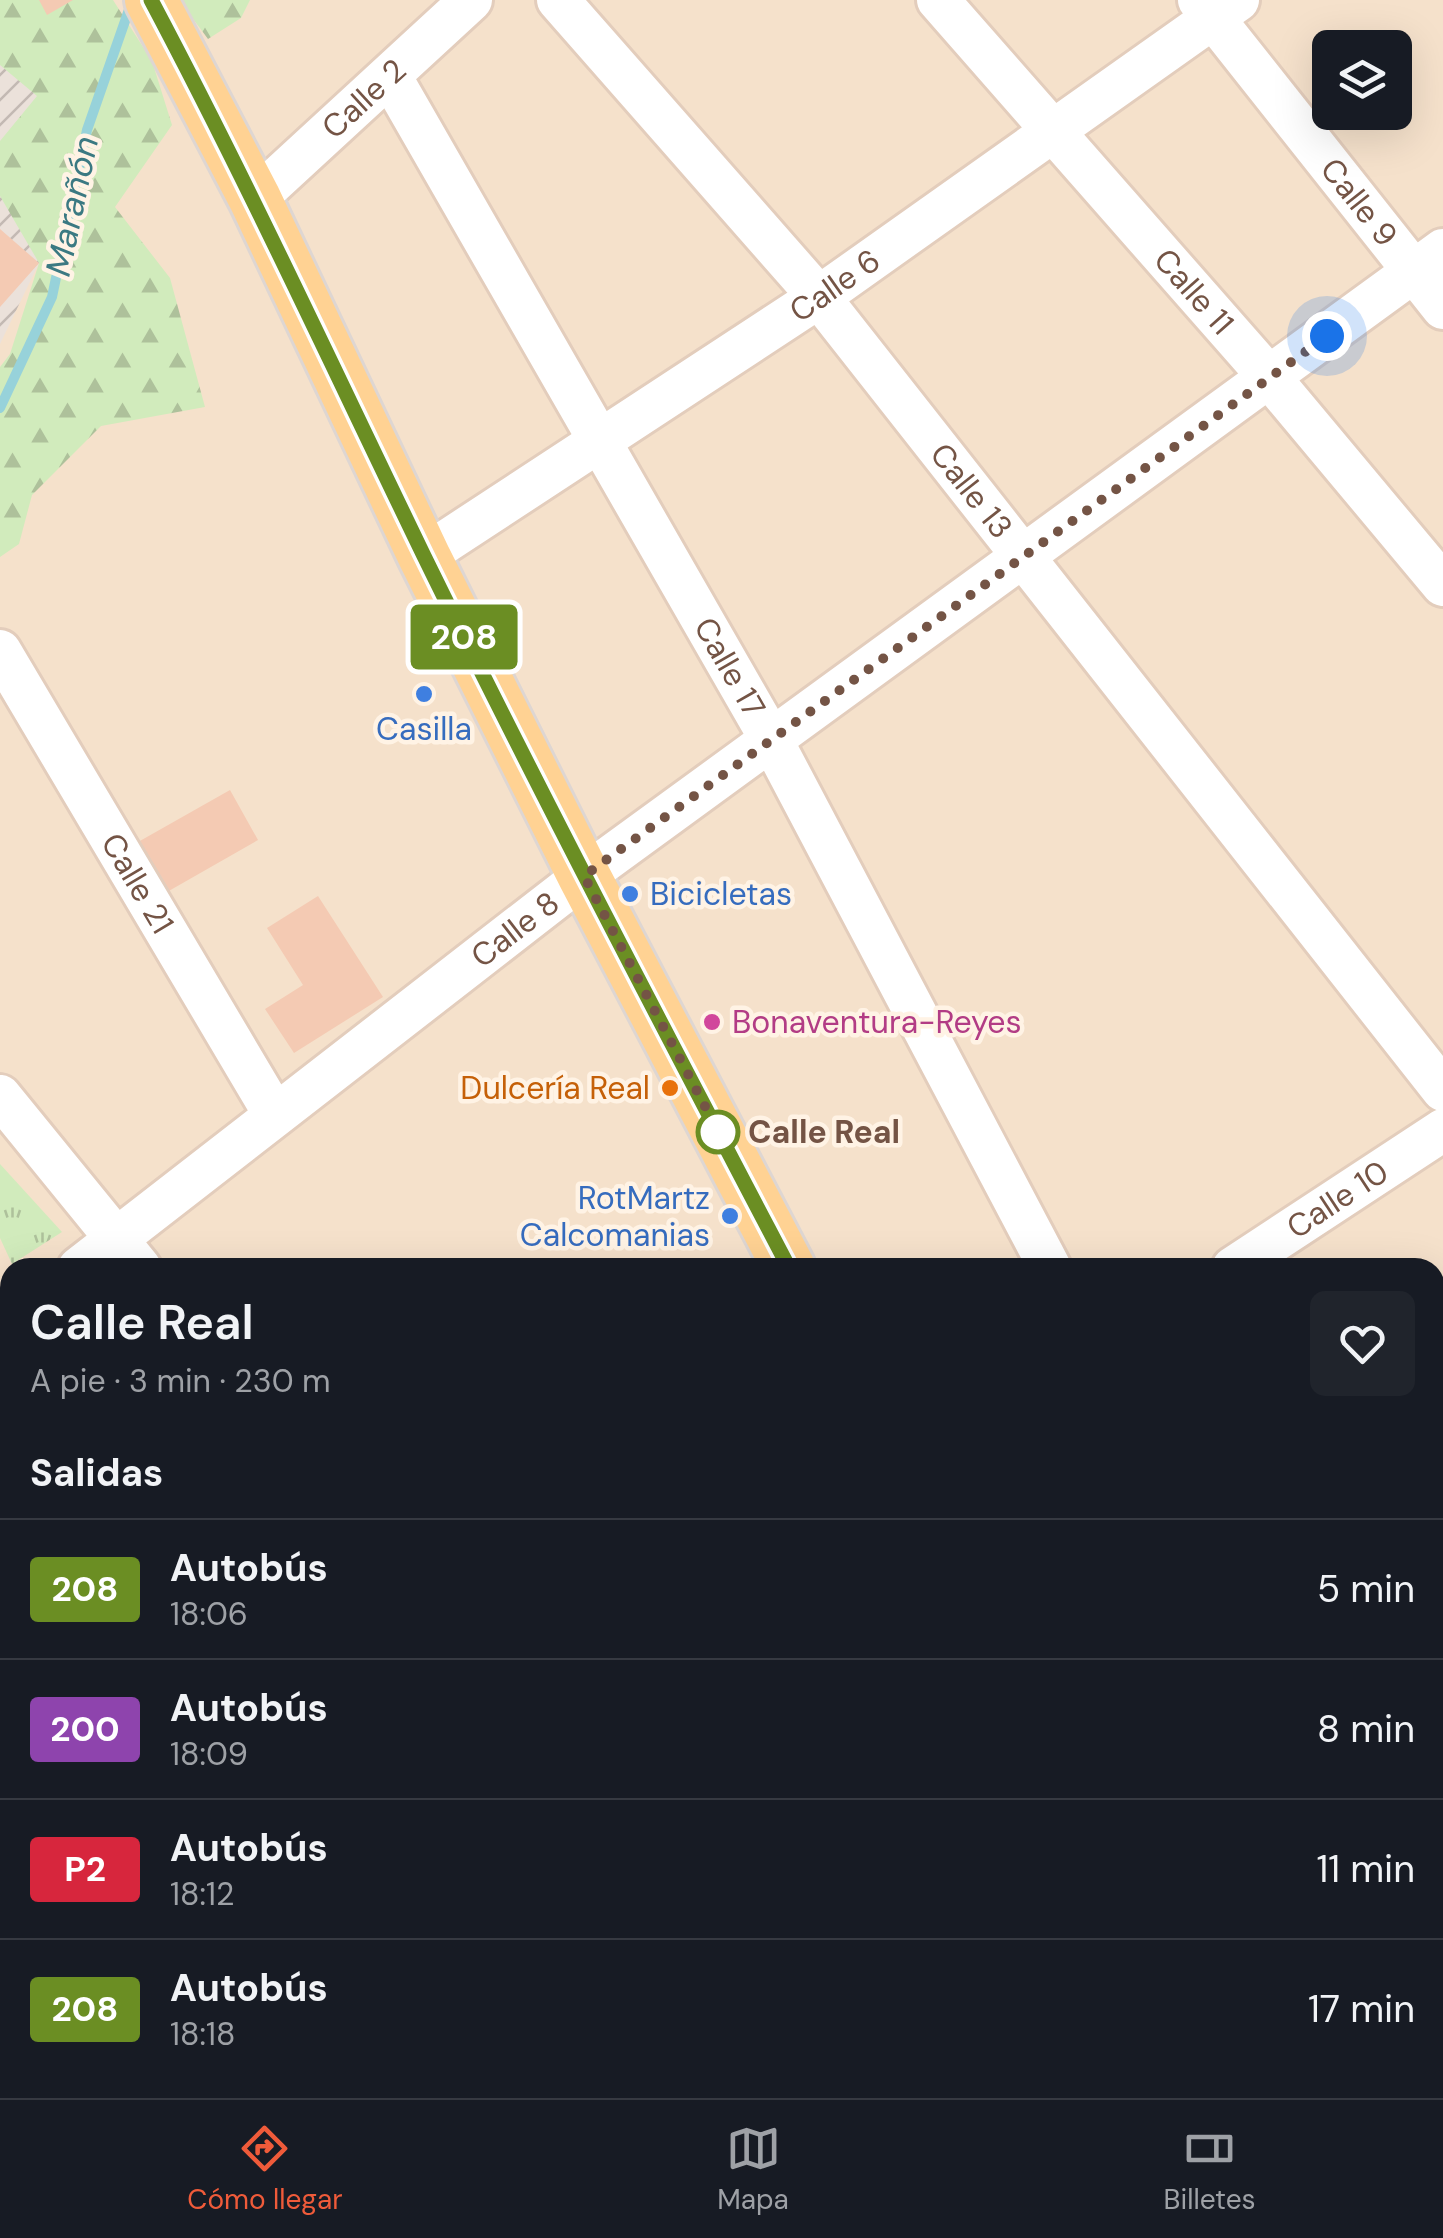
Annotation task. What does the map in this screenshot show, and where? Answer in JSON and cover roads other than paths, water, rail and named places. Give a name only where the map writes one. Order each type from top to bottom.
[{"type":"main road","points":[[151,0],[255,199],[424,556],[584,876],[784,1258]]},
{"type":"street","name":"Calle 2","points":[[255,199],[471,0]]},
{"type":"street","name":"Calle 13","points":[[558,0],[819,297],[1443,1090]]},
{"type":"street","name":"Calle 11","points":[[938,0],[1270,378],[1443,585]]},
{"type":"street","name":"Calle 6","points":[[424,556],[819,297],[1217,6]]},
{"type":"street","name":"Calle 9","points":[[1217,6],[1428,261],[1443,308]]},
{"type":"street","name":"Calle 17","points":[[390,76],[603,441],[772,742],[1045,1258]]},
{"type":"street","name":"Calle 8","points":[[127,1253],[275,1116],[584,876],[1428,261]]},
{"type":"street","name":"Calle 21","points":[[0,651],[275,1116]]},
{"type":"street","points":[[0,1096],[127,1253]]},
{"type":"street","name":"Calle 10","points":[[1247,1258],[1443,1130]]},
{"type":"waterway","name":"Marañón","points":[[0,408],[52,297],[87,130],[132,1]]},
{"type":"place","name":"Casilla","points":[[424,694]]},
{"type":"place","name":"Bicicletas","points":[[630,894]]},
{"type":"place","name":"Bonaventura-Reyes","points":[[712,1022]]},
{"type":"place","name":"Dulcería Real","points":[[670,1088]]},
{"type":"place","name":"Calle Real","points":[[718,1132]]},
{"type":"place","name":"RotMartz Calcomanias","points":[[730,1216]]}]
